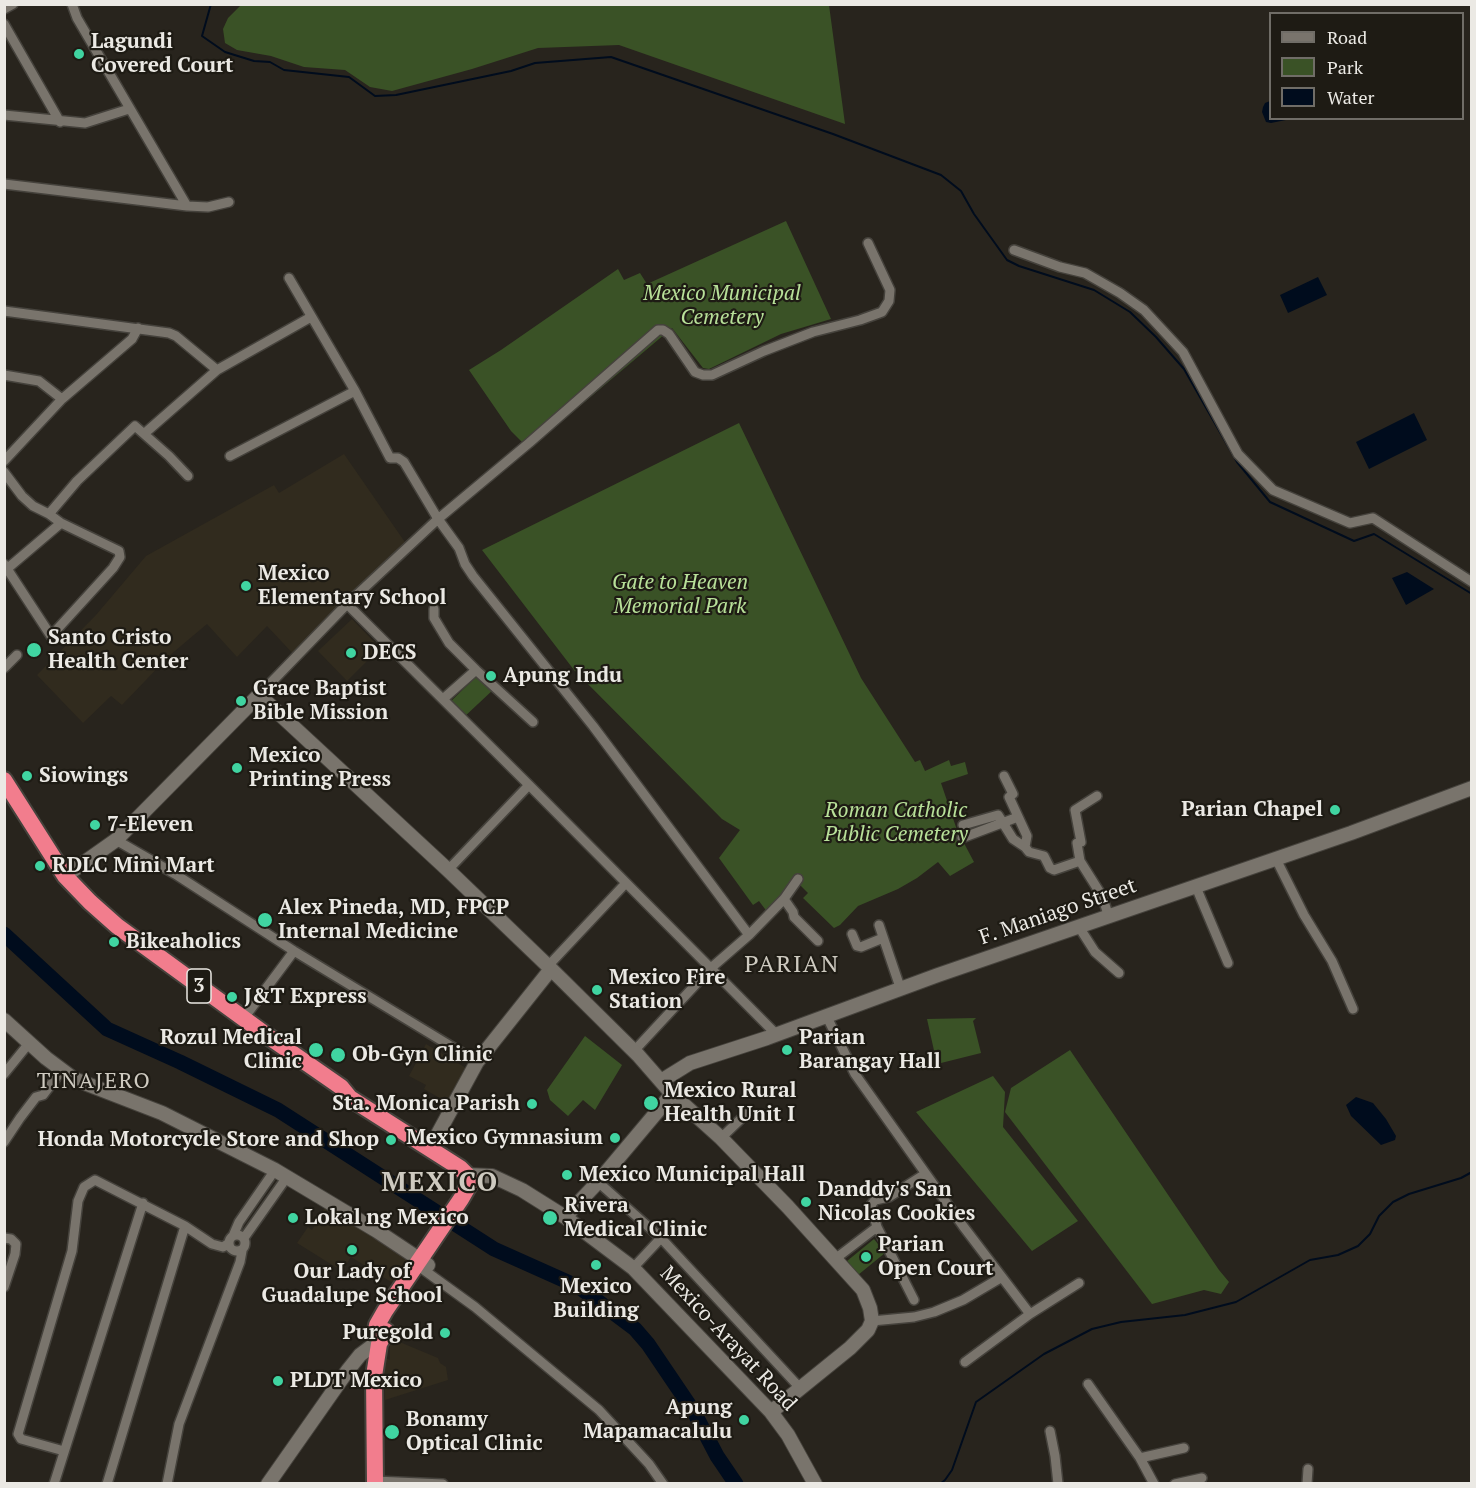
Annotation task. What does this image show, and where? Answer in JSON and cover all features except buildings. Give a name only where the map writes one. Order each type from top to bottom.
[{"type":"highway","name":"3","points":[[4,780],[65,876],[117,926],[341,1087],[350,1098],[472,1174],[474,1167],[468,1162],[354,1091],[341,1087]]},
{"type":"highway","points":[[375,1482],[374,1376],[380,1340],[442,1235],[465,1201],[477,1189],[479,1181],[472,1174]]},
{"type":"main road","points":[[65,876],[116,840],[259,695],[448,870],[634,1051],[672,1094],[721,1138],[863,1290],[870,1308],[872,1322],[868,1330],[801,1389],[771,1412]]},
{"type":"main road","name":"F. Maniago Street","points":[[662,1081],[690,1063],[1388,820],[1472,788]]},
{"type":"main road","points":[[434,1141],[477,1062],[549,968]]},
{"type":"main road","points":[[4,1020],[62,1070],[90,1087],[162,1113],[281,1173],[423,1265]]},
{"type":"main road","points":[[565,1217],[598,1182],[672,1094]]},
{"type":"main road","name":"Mexico-Arayat Road","points":[[472,1174],[492,1176],[522,1190],[565,1217],[633,1268],[771,1412],[793,1443],[815,1484]]},
{"type":"main road","points":[[268,1484],[360,1354],[380,1340]]},
{"type":"street","points":[[4,9],[14,4]]},
{"type":"street","points":[[72,4],[77,18],[129,109],[188,206]]},
{"type":"street","points":[[4,24],[60,122]]},
{"type":"street","points":[[4,115],[85,123],[129,109]]},
{"type":"street","points":[[4,184],[188,206],[208,207],[229,202]]},
{"type":"street","points":[[259,695],[347,604],[438,519],[658,330],[669,334],[695,372],[712,375],[813,332],[882,312],[890,301],[890,290],[868,243]]},
{"type":"street","points":[[1014,250],[1060,267],[1085,273],[1144,310],[1183,352],[1238,454],[1273,490],[1344,521],[1356,522],[1373,518],[1472,582]]},
{"type":"street","points":[[289,278],[355,391],[390,458],[402,459],[438,519],[459,548],[473,576],[599,734],[748,935]]},
{"type":"street","points":[[4,311],[138,328],[176,336],[217,370]]},
{"type":"street","points":[[145,433],[217,370],[311,317]]},
{"type":"street","points":[[4,461],[62,399],[132,339],[138,328]]},
{"type":"street","points":[[4,375],[39,381],[62,399]]},
{"type":"street","points":[[230,456],[355,391]]},
{"type":"street","points":[[49,513],[77,481],[135,426],[188,476]]},
{"type":"street","points":[[4,472],[22,496],[33,506],[49,513],[61,523],[118,551],[120,557],[113,568],[51,636],[6,566],[61,523]]},
{"type":"street","points":[[347,604],[776,1034]]},
{"type":"street","points":[[434,609],[434,618],[449,643],[533,722]]},
{"type":"street","points":[[4,668],[17,655]]},
{"type":"street","points":[[443,699],[476,670]]},
{"type":"street","points":[[1005,776],[1013,794],[1009,797],[1027,836],[1025,847]]},
{"type":"street","points":[[448,870],[529,785]]},
{"type":"street","points":[[1097,796],[1075,810],[1081,842],[1077,843],[1080,861],[1102,896],[1109,917]]},
{"type":"street","points":[[963,825],[998,815],[1013,839],[1032,854],[1044,856],[1050,868],[1054,870],[1080,861]]},
{"type":"street","points":[[962,838],[1018,817]]},
{"type":"street","points":[[116,840],[175,874],[294,951],[477,1062]]},
{"type":"street","points":[[1276,859],[1304,915],[1332,961],[1353,1010]]},
{"type":"street","points":[[634,1051],[711,968],[784,898],[798,879]]},
{"type":"street","points":[[549,968],[625,884]]},
{"type":"street","points":[[1196,887],[1228,963]]},
{"type":"street","points":[[784,898],[794,917],[818,941]]},
{"type":"street","points":[[879,925],[901,990]]},
{"type":"street","points":[[1079,927],[1095,952],[1119,974]]},
{"type":"street","points":[[852,934],[857,946],[861,947],[884,938]]},
{"type":"street","points":[[244,1018],[294,951]]},
{"type":"street","points":[[827,1017],[855,1074],[925,1174],[1030,1314]]},
{"type":"street","points":[[4,1074],[30,1042]]},
{"type":"street","points":[[4,1142],[36,1098],[43,1095],[62,1070]]},
{"type":"street","points":[[721,1138],[746,1114]]},
{"type":"street","points":[[167,1484],[179,1424],[246,1245],[244,1238],[281,1173]]},
{"type":"street","points":[[63,1451],[21,1439],[18,1434],[72,1251],[78,1201],[84,1187],[95,1180],[143,1203],[217,1246],[223,1247],[231,1239],[239,1222],[281,1173]]},
{"type":"street","points":[[915,1300],[877,1227],[871,1205],[872,1202],[889,1197],[925,1174]]},
{"type":"street","points":[[598,1182],[661,1238],[801,1389]]},
{"type":"street","points":[[54,1484],[143,1203]]},
{"type":"street","points":[[106,1484],[185,1226]]},
{"type":"street","points":[[835,1259],[877,1227]]},
{"type":"street","points":[[231,1239],[241,1235],[244,1238]]},
{"type":"street","points":[[4,1238],[11,1239],[15,1244],[15,1254],[4,1287]]},
{"type":"street","points":[[633,1268],[661,1238]]},
{"type":"street","points":[[231,1239],[233,1250],[242,1251]]},
{"type":"street","points":[[423,1265],[599,1410],[649,1464],[663,1484]]},
{"type":"street","points":[[872,1322],[934,1312],[963,1300],[1002,1277]]},
{"type":"street","points":[[965,1362],[1030,1314],[1079,1283]]},
{"type":"street","points":[[1088,1384],[1140,1458],[1154,1484]]},
{"type":"street","points":[[1050,1431],[1058,1484]]},
{"type":"street","points":[[1140,1458],[1184,1448]]},
{"type":"street","points":[[1307,1484],[1308,1469]]},
{"type":"street","points":[[1175,1484],[1202,1478]]},
{"type":"street","points":[[375,1482],[443,1484]]},
{"type":"shaded area","name":"Mexico Elementary School","points":[[344,454],[409,548],[298,659],[267,626],[237,657],[207,624],[169,656],[122,705],[111,696],[83,723],[37,675],[96,615],[146,556],[274,485],[279,493]]},
{"type":"shaded area","points":[[352,619],[380,648],[347,681],[318,651]]},
{"type":"shaded area","points":[[426,1044],[471,1071],[452,1105],[424,1089],[426,1085],[409,1076]]},
{"type":"shaded area","name":"Our Lady of Guadalupe School","points":[[325,1207],[411,1259],[396,1285],[351,1257],[342,1271],[297,1243],[308,1227],[312,1230]]},
{"type":"shaded area","points":[[390,1338],[438,1358],[440,1363],[446,1367],[448,1380],[385,1400],[385,1358],[390,1360]]},
{"type":"green space","points":[[242,4],[829,5],[845,124],[619,45],[538,48],[392,91],[370,87],[345,70],[304,67],[271,56],[237,50],[225,43],[223,29],[228,18]]},
{"type":"green space","name":"Mexico Municipal Cemetery","points":[[786,221],[831,319],[781,334],[709,369],[703,368],[672,328],[529,449],[511,431],[469,370],[618,269],[624,280],[640,273],[647,284]]},
{"type":"green space","name":"Gate to Heaven Memorial Park","points":[[739,423],[861,678],[915,762],[920,760],[925,771],[949,760],[951,766],[965,762],[968,774],[941,783],[957,830],[974,862],[950,876],[938,862],[898,889],[858,906],[840,925],[834,928],[803,898],[808,893],[797,882],[768,913],[759,901],[753,905],[719,858],[740,830],[722,819],[574,670],[482,550]]},
{"type":"green space","points":[[480,673],[494,689],[463,718],[449,703]]},
{"type":"green space","points":[[976,1018],[973,1021],[981,1053],[937,1064],[927,1019]]},
{"type":"green space","points":[[585,1036],[622,1065],[595,1110],[583,1100],[568,1116],[550,1100],[547,1090]]},
{"type":"green space","points":[[1070,1050],[1229,1282],[1221,1294],[1204,1290],[1152,1304],[1005,1112],[1011,1088]]},
{"type":"green space","points":[[993,1076],[1005,1092],[1003,1127],[1078,1221],[1032,1251],[916,1112]]},
{"type":"green space","name":"Parian Open Court","points":[[874,1239],[885,1253],[858,1275],[847,1261]]},
{"type":"water","points":[[1269,101],[1269,120],[1286,120],[1266,122],[1262,112],[1265,103]]},
{"type":"water","points":[[1318,277],[1327,295],[1288,313],[1280,295]]},
{"type":"water","points":[[1414,413],[1427,440],[1369,469],[1356,442]]},
{"type":"water","points":[[1407,572],[1434,589],[1406,605],[1392,578]]},
{"type":"water","points":[[1356,1097],[1373,1103],[1386,1119],[1396,1136],[1395,1140],[1381,1145],[1351,1116],[1346,1105]]},
{"type":"waterway","points":[[211,4],[202,36],[225,52],[254,61],[270,62],[284,70],[349,77],[375,96],[396,95],[511,71],[535,63],[611,57],[833,134],[941,175],[961,191],[974,214],[1007,260],[1094,290],[1130,312],[1156,337],[1184,369],[1237,462],[1270,502],[1354,541],[1374,534],[1472,594]]},
{"type":"waterway","points":[[4,934],[107,1029],[278,1110],[494,1249],[579,1287],[635,1329],[648,1344],[694,1412],[717,1456],[736,1484]]},
{"type":"waterway","points":[[940,1484],[952,1470],[976,1402],[1044,1354],[1092,1329],[1121,1322],[1185,1315],[1236,1302],[1310,1260],[1338,1255],[1358,1246],[1370,1234],[1379,1216],[1393,1202],[1472,1172]]},
{"type":"place","name":"Lagundi Covered Court","points":[[79,54]]},
{"type":"place","name":"Mexico Elementary School","points":[[246,586]]},
{"type":"place","name":"Santo Cristo Health Center","points":[[34,650]]},
{"type":"place","name":"DECS","points":[[351,653]]},
{"type":"place","name":"Apung Indu","points":[[491,676]]},
{"type":"place","name":"Grace Baptist Bible Mission","points":[[241,701]]},
{"type":"place","name":"Mexico Printing Press","points":[[237,768]]},
{"type":"place","name":"Siowings","points":[[27,776]]},
{"type":"place","name":"Parian Chapel","points":[[1335,810]]},
{"type":"place","name":"7-Eleven","points":[[95,825]]},
{"type":"place","name":"RDLC Mini Mart","points":[[40,866]]},
{"type":"place","name":"Alex Pineda, MD, FPCP Internal Medicine","points":[[265,920]]},
{"type":"place","name":"Bikeaholics","points":[[114,942]]},
{"type":"place","name":"Mexico Fire Station","points":[[597,990]]},
{"type":"place","name":"J&T Express","points":[[232,997]]},
{"type":"place","name":"Rozul Medical Clinic","points":[[316,1050]]},
{"type":"place","name":"Parian Barangay Hall","points":[[787,1050]]},
{"type":"place","name":"Ob-Gyn Clinic","points":[[338,1055]]},
{"type":"place","name":"Mexico Rural Health Unit I","points":[[651,1103]]},
{"type":"place","name":"Sta. Monica Parish","points":[[532,1104]]},
{"type":"place","name":"Mexico Gymnasium","points":[[615,1138]]},
{"type":"place","name":"Honda Motorcycle Store and Shop","points":[[391,1140]]},
{"type":"place","name":"Mexico Municipal Hall","points":[[567,1175]]},
{"type":"place","name":"Danddy's San Nicolas Cookies","points":[[806,1202]]},
{"type":"place","name":"Lokal ng Mexico","points":[[293,1218]]},
{"type":"place","name":"Rivera Medical Clinic","points":[[550,1218]]},
{"type":"place","name":"Our Lady of Guadalupe School","points":[[352,1250]]},
{"type":"place","name":"Parian Open Court","points":[[866,1257]]},
{"type":"place","name":"Mexico Building","points":[[596,1265]]},
{"type":"place","name":"Puregold","points":[[445,1333]]},
{"type":"place","name":"PLDT Mexico","points":[[278,1381]]},
{"type":"place","name":"Apung Mapamacalulu","points":[[744,1420]]},
{"type":"place","name":"Bonamy Optical Clinic","points":[[392,1432]]},
{"type":"district","name":"PARIAN","points":[[792,965]]},
{"type":"district","name":"TINAJERO","points":[[94,1082]]},
{"type":"district","name":"MEXICO","points":[[440,1183]]},
{"type":"park label","name":"Roman Catholic Public Cemetery","points":[[896,823]]}]
